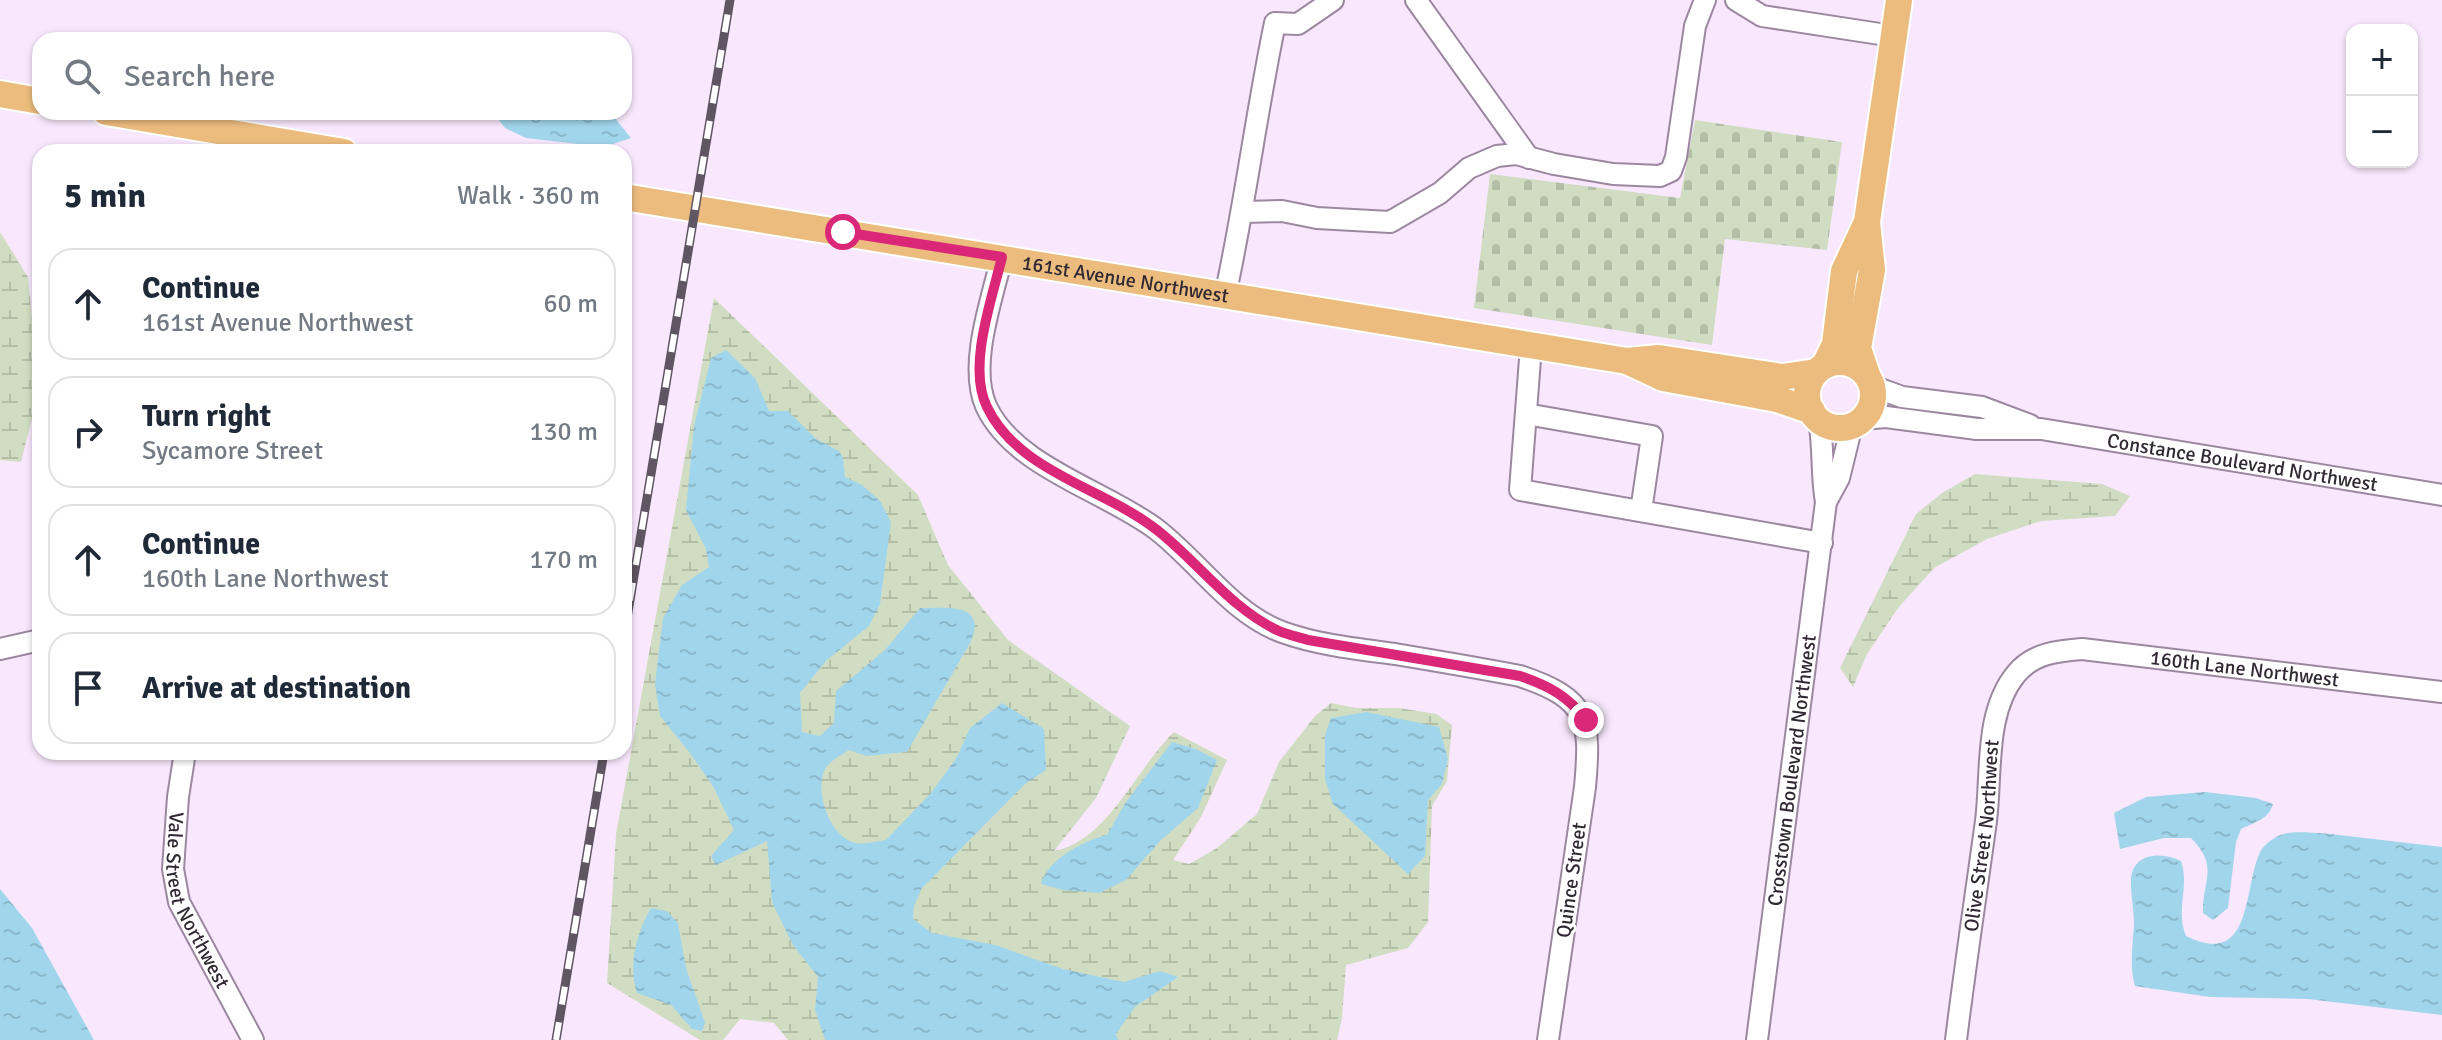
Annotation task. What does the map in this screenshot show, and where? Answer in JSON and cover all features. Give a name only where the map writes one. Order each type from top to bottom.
[{"type":"main road","points":[[1867,222],[1844,271],[1835,344],[1808,391],[1816,416],[1840,427],[1857,422],[1870,410],[1873,398],[1858,348],[1872,270],[1867,222],[1899,0]]},
{"type":"main road","points":[[0,94],[32,100]]},
{"type":"main road","points":[[145,120],[261,144]]},
{"type":"main road","name":"161st Avenue Northwest","points":[[632,198],[1627,361],[1659,358],[1782,377],[1821,369]]},
{"type":"main road","name":"161st Avenue Northwest","points":[[1627,361],[1663,378],[1777,399],[1816,416]]},
{"type":"main road","points":[[1821,369],[1847,363],[1858,367],[1870,381]]},
{"type":"street","points":[[1225,296],[1243,212],[1262,81],[1275,23],[1298,24],[1333,0]]},
{"type":"street","points":[[1416,0],[1529,158]]},
{"type":"street","points":[[1243,212],[1282,211],[1317,218],[1390,222],[1440,193],[1469,168],[1497,156],[1516,154],[1613,174],[1660,176],[1671,171],[1676,157],[1695,26],[1705,0]]},
{"type":"street","points":[[1736,0],[1762,16],[1893,36]]},
{"type":"street","name":"Quince Street","points":[[1002,257],[982,342],[980,376],[985,404],[998,426],[1043,464],[1157,530],[1244,609],[1278,630],[1330,644],[1520,676],[1549,685],[1572,701],[1586,720],[1588,755],[1585,787],[1548,1040]]},
{"type":"street","points":[[1531,346],[1520,490],[1822,543]]},
{"type":"street","name":"Constance Boulevard Northwest","points":[[1870,381],[1902,397],[1982,407],[2041,429]]},
{"type":"street","points":[[1526,414],[1652,436],[1641,511]]},
{"type":"street","name":"Crosstown Boulevard Northwest","points":[[1757,1040],[1826,502],[1822,477],[1822,437],[1816,416]]},
{"type":"street","name":"Constance Boulevard Northwest","points":[[1857,422],[1886,417],[1977,429],[2041,429],[2442,495]]},
{"type":"street","name":"Crosstown Boulevard Northwest","points":[[1826,502],[1839,478],[1857,422]]},
{"type":"street","points":[[0,649],[32,642]]},
{"type":"street","name":"160th Lane Northwest","points":[[2047,652],[2082,649],[2442,692]]},
{"type":"street","name":"Olive Street Northwest","points":[[1956,1040],[1986,819],[1994,730],[2002,697],[2017,672],[2047,652]]},
{"type":"street","name":"Vale Street Northwest","points":[[184,760],[173,869],[179,902],[253,1040]]},
{"type":"green space","points":[[1695,120],[1842,142],[1827,250],[1725,239],[1712,345],[1474,308],[1490,174],[1680,198]]},
{"type":"green space","points":[[0,232],[28,277],[32,318],[32,419],[21,462],[0,460]]},
{"type":"green space","points":[[714,298],[918,495],[948,565],[1008,640],[1130,726],[1096,798],[1054,851],[1073,845],[1106,819],[1174,732],[1227,760],[1201,817],[1173,860],[1189,864],[1217,848],[1257,814],[1279,762],[1315,716],[1331,703],[1436,714],[1452,725],[1447,781],[1432,806],[1428,922],[1408,948],[1346,965],[1337,1040],[788,1040],[774,1023],[740,1019],[723,1040],[700,1040],[607,983],[616,834],[630,760],[632,760]]},
{"type":"green space","points":[[1975,474],[2102,484],[2130,496],[2115,516],[2041,521],[1987,539],[1934,568],[1898,608],[1867,654],[1853,687],[1840,668],[1916,514],[1942,493]]},
{"type":"water","points":[[499,120],[616,120],[631,138],[613,144],[578,144],[526,138],[505,128]]},
{"type":"water","points":[[726,350],[755,378],[769,411],[788,411],[816,439],[839,451],[845,477],[862,485],[880,501],[891,522],[880,604],[869,626],[827,660],[800,693],[802,732],[820,736],[834,723],[836,691],[885,650],[920,608],[962,610],[974,620],[970,643],[907,752],[866,756],[849,750],[827,766],[821,789],[831,822],[846,839],[855,843],[886,840],[931,793],[957,757],[970,728],[1002,703],[1044,729],[1046,770],[1025,784],[922,888],[914,906],[913,919],[932,933],[995,945],[1063,969],[1124,982],[1160,971],[1178,977],[1135,1007],[1116,1034],[1118,1040],[825,1040],[815,1010],[818,977],[793,945],[772,902],[767,841],[716,865],[711,856],[734,830],[714,788],[660,716],[655,684],[663,618],[682,585],[709,567],[706,549],[686,510],[694,426],[711,358]]},
{"type":"water","points":[[1366,712],[1439,727],[1448,759],[1442,784],[1428,800],[1425,856],[1408,874],[1333,804],[1325,780],[1325,735],[1331,718]]},
{"type":"water","points":[[1172,742],[1196,749],[1217,760],[1198,808],[1159,842],[1126,880],[1099,893],[1063,890],[1041,884],[1051,867],[1068,852],[1107,835],[1126,802]]},
{"type":"water","points":[[2205,792],[2256,798],[2273,804],[2264,817],[2241,829],[2236,842],[2228,908],[2213,920],[2203,913],[2208,874],[2205,857],[2191,838],[2164,838],[2120,849],[2114,813],[2146,797]]},
{"type":"water","points":[[2322,833],[2442,847],[2442,1015],[2308,999],[2210,997],[2135,986],[2131,878],[2138,863],[2150,856],[2166,856],[2181,861],[2184,880],[2182,917],[2186,936],[2208,943],[2223,942],[2234,934],[2242,920],[2263,847],[2283,834]]},
{"type":"water","points":[[0,889],[32,928],[94,1040],[0,1040]]},
{"type":"water","points":[[651,908],[667,911],[678,923],[686,968],[705,1023],[702,1031],[692,1029],[671,1005],[637,993],[633,972],[635,950]]},
{"type":"railway","points":[[632,588],[730,0]]},
{"type":"railway","points":[[556,1040],[603,760]]},
{"type":"route","points":[[843,232],[1002,257],[982,342],[980,376],[985,404],[998,426],[1043,464],[1157,530],[1244,609],[1278,630],[1308,640],[1449,662],[1549,685],[1572,701],[1586,720]]}]
